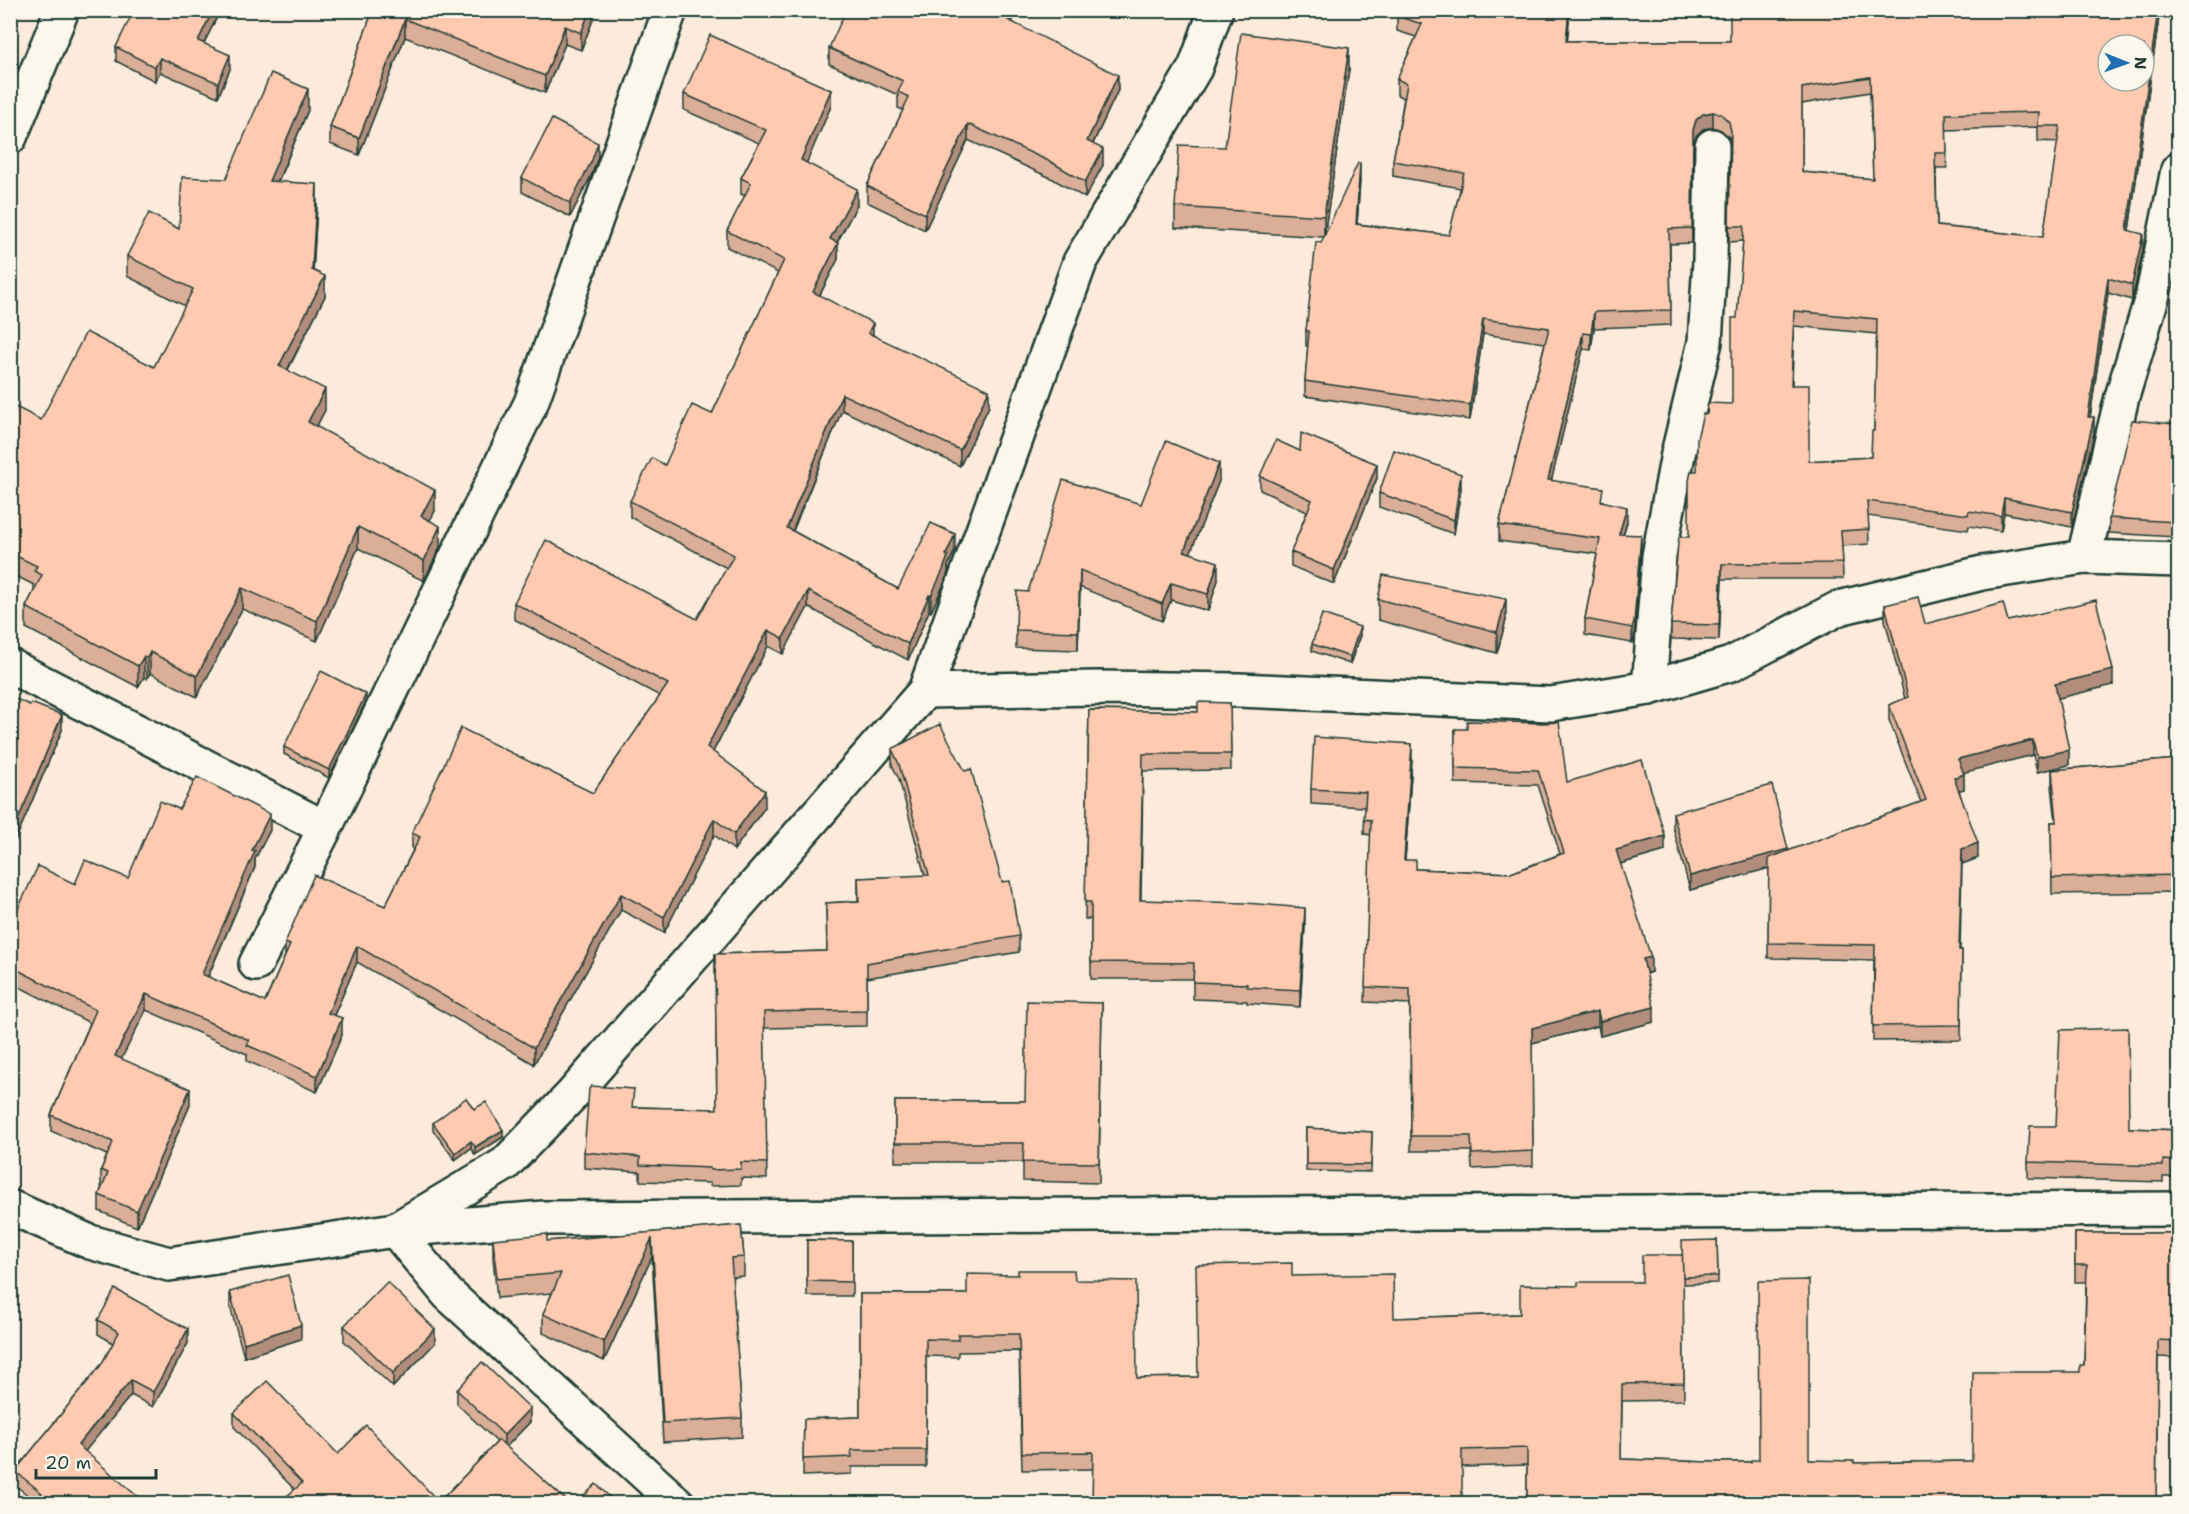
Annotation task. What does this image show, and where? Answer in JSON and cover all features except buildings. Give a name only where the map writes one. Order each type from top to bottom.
[{"type":"street","points":[[10,137],[62,10]]},
{"type":"street","points":[[256,964],[325,828],[531,403],[670,10]]},
{"type":"street","points":[[395,1230],[505,1164],[571,1096],[925,691],[1080,262],[1195,68],[1216,10]]},
{"type":"street","points":[[1649,688],[1659,556],[1678,454],[1705,342],[1710,261],[1712,146]]},
{"type":"street","points":[[2084,557],[2122,397],[2153,294],[2178,170]]},
{"type":"street","points":[[925,691],[1099,688],[1239,690],[1551,704],[1649,688],[1731,664],[1839,608],[1982,573],[2084,557],[2178,560]]},
{"type":"street","points":[[10,666],[325,828]]},
{"type":"street","points":[[10,1207],[90,1242],[169,1264],[395,1230],[544,1218],[2178,1209]]},
{"type":"street","points":[[395,1230],[448,1294],[678,1503]]}]
